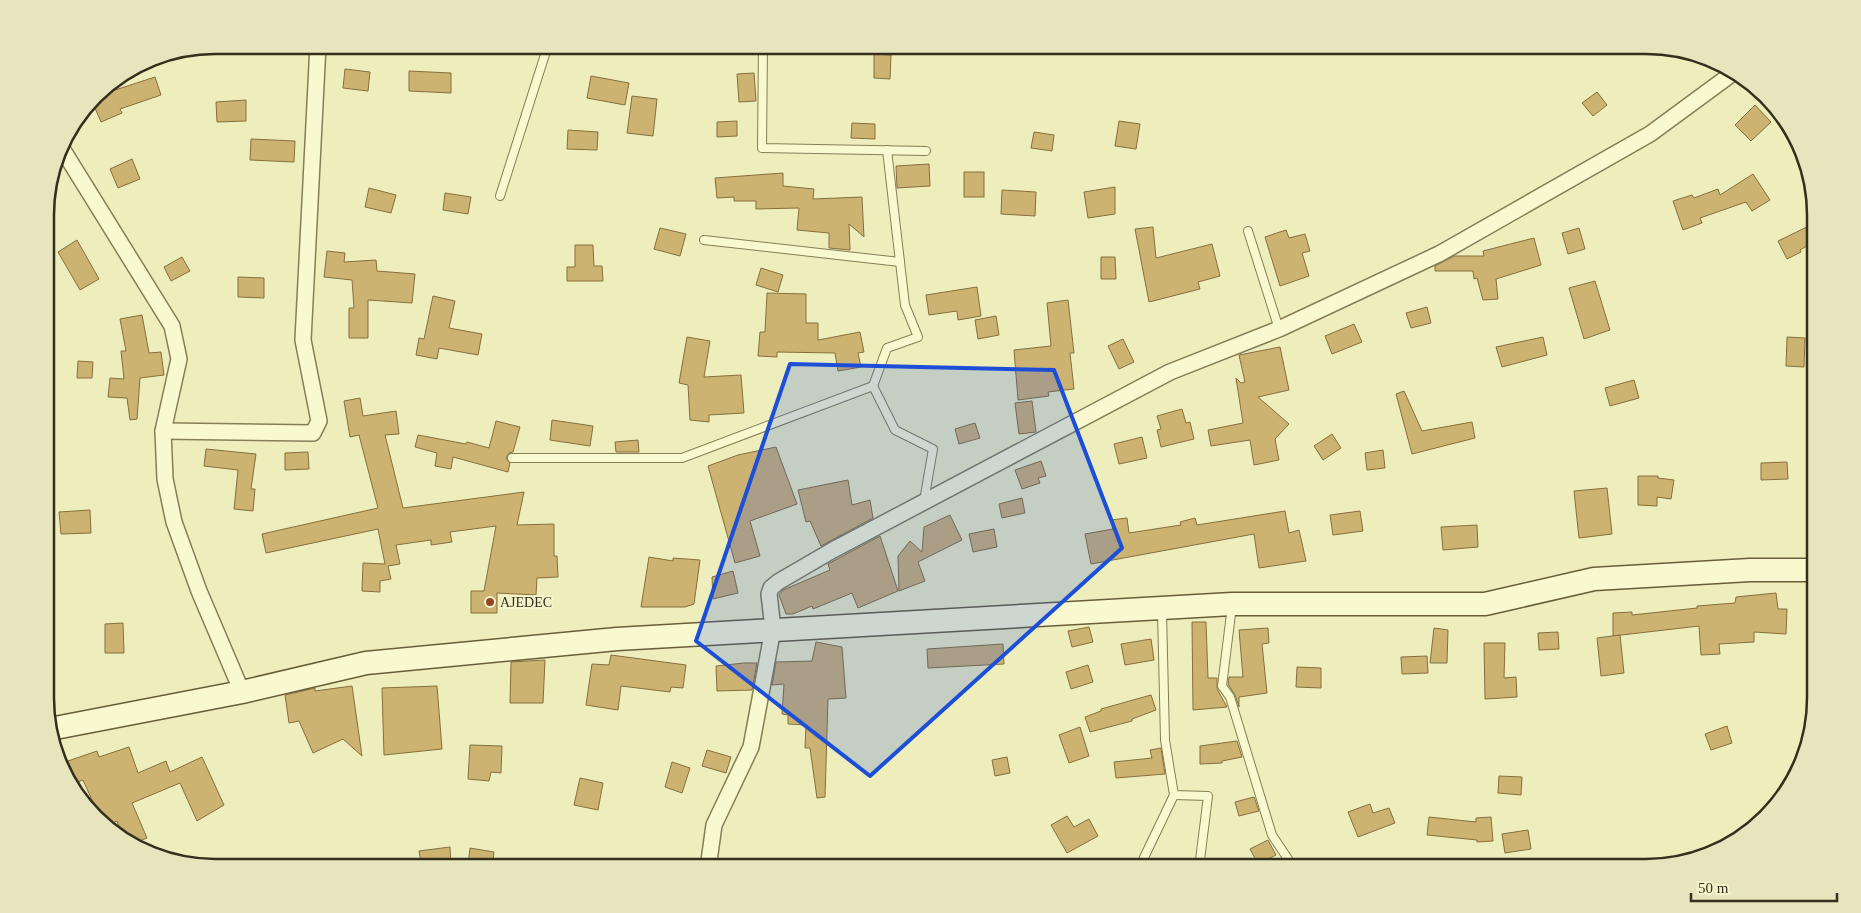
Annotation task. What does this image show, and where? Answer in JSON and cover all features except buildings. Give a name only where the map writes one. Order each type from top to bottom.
[{"type":"main road","points":[[57,728],[242,692],[366,663],[617,639],[1232,604],[1485,604],[1594,579],[1750,570],[1807,570]]},
{"type":"street","points":[[163,431],[313,433],[319,421],[303,340],[318,54]]},
{"type":"street","points":[[709,859],[714,825],[751,747],[773,629],[769,594],[771,588],[778,582],[799,568],[924,501],[1170,372],[1279,328],[1438,254],[1650,134],[1728,76]]},
{"type":"street","points":[[66,154],[172,326],[179,359],[163,431],[165,479],[174,522],[199,591],[242,692]]},
{"type":"lane","points":[[500,196],[545,54]]},
{"type":"lane","points":[[763,54],[762,148],[926,151]]},
{"type":"lane","points":[[887,150],[906,305],[918,337],[887,348],[874,386],[895,430],[933,449],[924,501]]},
{"type":"lane","points":[[1248,231],[1279,328]]},
{"type":"lane","points":[[704,240],[900,262]]},
{"type":"lane","points":[[512,458],[682,458],[874,386]]},
{"type":"lane","points":[[1232,604],[1222,686],[1230,697],[1272,835],[1288,859]]},
{"type":"lane","points":[[1143,859],[1174,795],[1165,740],[1162,609]]},
{"type":"lane","points":[[1174,795],[1208,796],[1199,859]]},
{"type":"highlighted area","points":[[790,364],[1054,370],[1122,548],[870,776],[696,641]]},
{"type":"place","name":"AJEDEC","points":[[490,602]]}]
